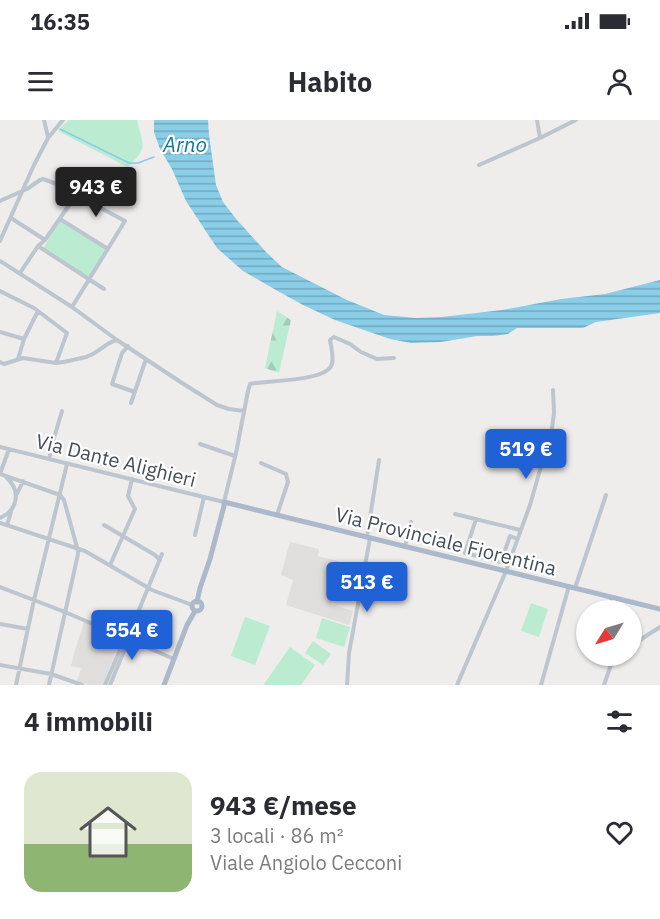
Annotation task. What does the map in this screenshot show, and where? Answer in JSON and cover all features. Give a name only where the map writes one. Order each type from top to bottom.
[{"type":"main road","name":"Via Provinciale Fiorentina","points":[[224,502],[660,609]]},
{"type":"main road","points":[[164,685],[195,606],[210,559],[224,502]]},
{"type":"street","points":[[44,120],[48,138]]},
{"type":"street","points":[[0,241],[48,138],[63,120]]},
{"type":"street","points":[[537,120],[540,138]]},
{"type":"street","points":[[479,165],[576,120]]},
{"type":"street","points":[[0,201],[43,179],[125,221],[72,307]]},
{"type":"street","points":[[20,273],[76,195]]},
{"type":"street","points":[[11,218],[45,240]]},
{"type":"street","points":[[60,219],[108,249]]},
{"type":"street","points":[[8,224],[19,223]]},
{"type":"street","points":[[38,246],[105,289]]},
{"type":"street","points":[[0,261],[217,405],[244,411]]},
{"type":"street","points":[[0,291],[38,311],[67,333],[56,363]]},
{"type":"street","points":[[18,359],[24,339],[38,311]]},
{"type":"street","points":[[0,332],[24,339]]},
{"type":"street","points":[[224,502],[249,387],[252,383],[304,379],[329,370],[333,359],[330,340],[333,337],[377,359],[394,358]]},
{"type":"street","points":[[0,363],[28,358],[56,363],[86,357],[117,340]]},
{"type":"street","points":[[128,346],[122,353],[112,384],[135,392]]},
{"type":"street","points":[[131,403],[146,359]]},
{"type":"street","points":[[457,685],[506,571],[533,495],[552,428],[553,390]]},
{"type":"street","points":[[49,459],[62,411]]},
{"type":"street","points":[[200,444],[235,456]]},
{"type":"street","name":"Via Dante Alighieri","points":[[0,447],[224,502]]},
{"type":"street","points":[[0,474],[9,449]]},
{"type":"street","points":[[347,685],[349,653],[369,537],[379,460]]},
{"type":"street","points":[[16,685],[67,463]]},
{"type":"street","points":[[261,463],[286,474],[288,482],[277,514]]},
{"type":"street","points":[[0,474],[60,495],[64,500],[78,548],[49,685]]},
{"type":"street","points":[[0,474],[6,476],[12,483],[16,495]]},
{"type":"street","points":[[110,565],[135,509],[128,496],[132,479]]},
{"type":"street","points":[[7,525],[23,481]]},
{"type":"street","points":[[541,685],[572,587],[606,495]]},
{"type":"street","points":[[195,535],[204,497]]},
{"type":"street","points":[[0,518],[11,510]]},
{"type":"street","points":[[455,514],[520,530]]},
{"type":"street","points":[[463,560],[476,519]]},
{"type":"street","points":[[405,546],[411,522]]},
{"type":"street","points":[[0,523],[78,548],[148,587],[195,606]]},
{"type":"street","points":[[104,525],[160,560]]},
{"type":"street","points":[[465,553],[501,562],[510,536],[517,538]]},
{"type":"street","points":[[110,685],[162,554]]},
{"type":"street","points":[[0,587],[174,659]]},
{"type":"street","points":[[0,624],[28,629]]},
{"type":"street","points":[[642,639],[660,627]]},
{"type":"street","points":[[105,685],[124,640],[127,639]]},
{"type":"street","points":[[0,665],[51,674],[81,685]]},
{"type":"street","points":[[604,685],[611,666]]},
{"type":"shaded area","points":[[290,542],[319,549],[318,556],[364,568],[362,581],[338,577],[331,604],[353,611],[349,625],[286,605],[293,580],[281,575]]},
{"type":"shaded area","points":[[84,622],[121,639],[103,685],[88,685],[77,681],[81,668],[71,666]]},
{"type":"green space","points":[[69,120],[137,120],[142,141],[141,151],[127,167],[58,131]]},
{"type":"green space","points":[[60,219],[108,249],[89,279],[43,249]]},
{"type":"green space","points":[[277,311],[291,320],[279,373],[265,368]]},
{"type":"green space","points":[[531,603],[548,609],[539,637],[521,631]]},
{"type":"green space","points":[[245,617],[270,626],[255,665],[231,656]]},
{"type":"green space","points":[[322,618],[350,627],[344,647],[316,638]]},
{"type":"green space","points":[[313,641],[331,654],[323,665],[305,653]]},
{"type":"green space","points":[[290,647],[315,665],[301,685],[265,685],[264,684]]},
{"type":"water","name":"Arno","points":[[154,120],[208,120],[216,185],[223,202],[237,220],[282,267],[347,300],[384,315],[416,318],[442,317],[502,310],[561,299],[605,294],[660,280],[660,313],[596,322],[583,328],[517,328],[508,334],[411,343],[390,339],[335,320],[303,305],[243,271],[217,248],[186,201],[160,149],[154,132]]},
{"type":"waterway","points":[[60,129],[129,163],[138,163],[154,157]]}]
